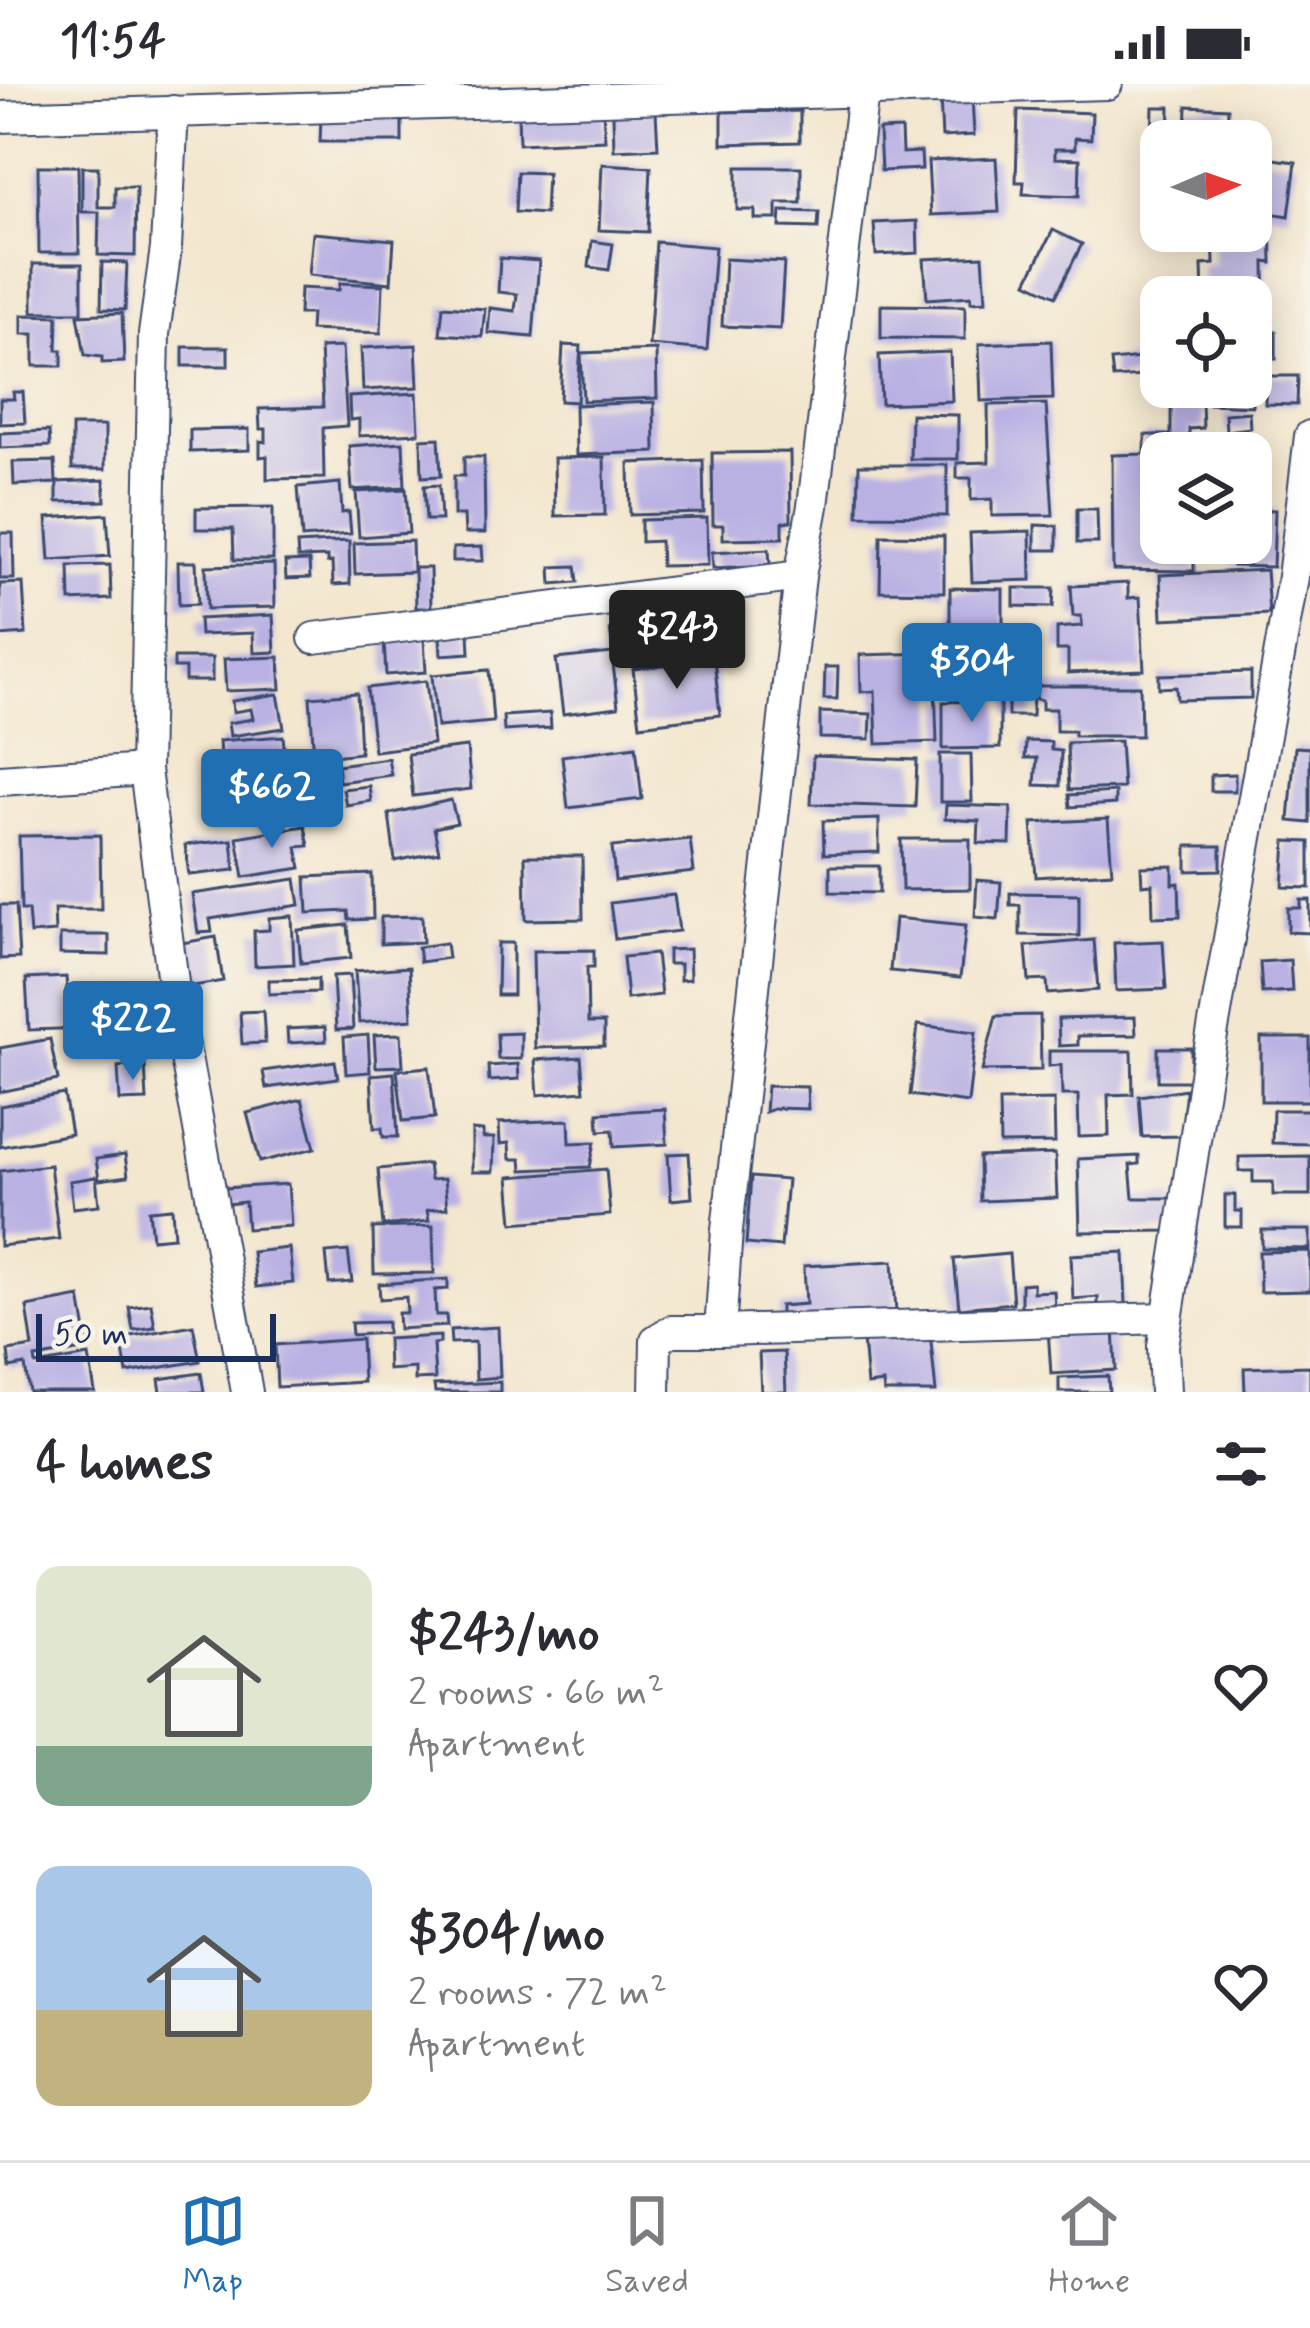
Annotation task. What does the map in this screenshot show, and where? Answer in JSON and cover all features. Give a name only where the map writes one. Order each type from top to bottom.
[{"type":"street","points":[[0,117],[1107,84]]},
{"type":"street","points":[[720,1331],[729,1206],[800,576],[864,89]]},
{"type":"street","points":[[173,111],[166,248],[154,334],[145,770],[175,997],[247,1392]]},
{"type":"street","points":[[1165,1392],[1167,1318],[1206,1069],[1294,577],[1310,436]]},
{"type":"street","points":[[314,638],[800,576]]},
{"type":"street","points":[[0,780],[145,770]]},
{"type":"street","points":[[655,1392],[656,1340],[670,1331],[1167,1318]]},
{"type":"building","points":[[972,96],[974,135],[942,137],[940,98]]},
{"type":"building","points":[[1187,106],[1228,108],[1228,120],[1187,120]]},
{"type":"building","points":[[1153,107],[1170,107],[1170,120],[1153,120]]},
{"type":"building","points":[[1018,110],[1092,113],[1091,139],[1075,138],[1075,149],[1055,149],[1055,158],[1080,159],[1079,196],[1023,194],[1024,182],[1016,182]]},
{"type":"building","points":[[603,111],[605,140],[519,144],[518,114]]},
{"type":"building","points":[[800,111],[800,142],[722,144],[722,112]]},
{"type":"building","points":[[656,112],[658,148],[614,150],[613,114]]},
{"type":"building","points":[[321,117],[402,117],[402,142],[320,142]]},
{"type":"building","points":[[901,129],[902,153],[921,152],[922,169],[881,171],[879,130]]},
{"type":"building","points":[[996,158],[999,212],[931,215],[928,161]]},
{"type":"building","points":[[1272,159],[1296,162],[1289,216],[1272,213]]},
{"type":"building","points":[[602,164],[651,167],[648,232],[599,230]]},
{"type":"building","points":[[38,166],[78,166],[79,253],[39,253]]},
{"type":"building","points":[[82,167],[98,167],[98,207],[115,207],[115,187],[136,187],[135,256],[98,255],[99,212],[82,212]]},
{"type":"building","points":[[737,167],[801,167],[801,203],[777,203],[777,219],[755,219],[755,210],[737,210]]},
{"type":"building","points":[[517,172],[547,173],[545,214],[515,212]]},
{"type":"building","points":[[781,211],[819,212],[818,228],[780,227]]},
{"type":"building","points":[[917,221],[918,253],[876,255],[874,223]]},
{"type":"building","points":[[1053,230],[1082,244],[1056,296],[1027,282]]},
{"type":"building","points":[[313,233],[394,240],[391,283],[309,275]]},
{"type":"building","points":[[592,241],[613,244],[609,270],[589,267]]},
{"type":"building","points":[[656,242],[715,247],[707,350],[649,345]]},
{"type":"building","points":[[1214,252],[1272,252],[1272,263],[1265,262],[1265,276],[1202,276],[1202,265],[1214,264]]},
{"type":"building","points":[[983,256],[986,301],[971,302],[971,296],[927,299],[924,259]]},
{"type":"building","points":[[500,258],[539,261],[533,337],[488,333],[490,308],[515,311],[517,294],[498,292]]},
{"type":"building","points":[[725,259],[784,262],[780,329],[722,326]]},
{"type":"building","points":[[102,262],[127,263],[125,310],[101,309]]},
{"type":"building","points":[[33,264],[82,264],[82,312],[33,312]]},
{"type":"building","points":[[340,283],[383,285],[381,333],[310,330],[311,314],[299,314],[300,288],[339,290]]},
{"type":"building","points":[[881,305],[965,306],[965,339],[881,338]]},
{"type":"building","points":[[443,306],[485,309],[482,337],[440,334]]},
{"type":"building","points":[[122,313],[124,362],[102,363],[102,357],[85,355],[78,315]]},
{"type":"building","points":[[22,315],[58,316],[57,350],[62,350],[62,366],[34,366],[34,334],[22,334]]},
{"type":"building","points":[[1272,331],[1276,331],[1276,359],[1272,359]]},
{"type":"building","points":[[1051,341],[1053,399],[981,401],[979,344]]},
{"type":"building","points":[[416,345],[418,387],[363,390],[361,348]]},
{"type":"building","points":[[563,345],[581,346],[577,402],[560,401]]},
{"type":"building","points":[[183,347],[228,347],[228,366],[183,366]]},
{"type":"building","points":[[342,347],[347,426],[323,428],[324,478],[267,479],[267,456],[260,457],[266,429],[260,429],[259,409],[323,407],[320,348]]},
{"type":"building","points":[[656,350],[657,398],[583,401],[581,353]]},
{"type":"building","points":[[950,352],[952,401],[881,404],[879,355]]},
{"type":"building","points":[[1140,358],[1140,376],[1113,378],[1111,361]]},
{"type":"building","points":[[1272,376],[1298,376],[1297,405],[1272,404]]},
{"type":"building","points":[[13,392],[23,392],[25,423],[0,424],[0,399],[14,399]]},
{"type":"building","points":[[417,393],[419,433],[359,436],[359,419],[350,420],[349,397]]},
{"type":"building","points":[[654,402],[655,452],[576,455],[575,405]]},
{"type":"building","points":[[1046,404],[1053,515],[992,516],[992,499],[971,500],[971,478],[957,478],[957,463],[989,462],[988,405]]},
{"type":"building","points":[[1171,408],[1202,408],[1203,428],[1171,432]]},
{"type":"building","points":[[1249,412],[1250,428],[1226,431],[1225,414]]},
{"type":"building","points":[[911,414],[958,415],[958,459],[910,459]]},
{"type":"building","points":[[72,426],[105,426],[105,469],[72,469]]},
{"type":"building","points":[[249,429],[249,450],[190,452],[190,430]]},
{"type":"building","points":[[49,431],[50,446],[0,448],[0,433]]},
{"type":"building","points":[[439,438],[441,476],[422,477],[421,439]]},
{"type":"building","points":[[403,442],[405,487],[352,490],[349,446]]},
{"type":"building","points":[[790,452],[791,521],[783,522],[783,538],[723,539],[723,525],[713,525],[712,453]]},
{"type":"building","points":[[1140,454],[1140,564],[1194,564],[1194,571],[1113,570],[1112,455]]},
{"type":"building","points":[[464,457],[484,457],[485,533],[465,533],[464,515],[454,515],[454,476],[464,476]]},
{"type":"building","points":[[604,457],[605,515],[555,516],[554,458]]},
{"type":"building","points":[[703,460],[704,513],[630,515],[629,463]]},
{"type":"building","points":[[55,461],[56,483],[14,485],[13,462]]},
{"type":"building","points":[[859,465],[947,465],[947,516],[858,515]]},
{"type":"building","points":[[104,480],[105,501],[57,502],[57,482]]},
{"type":"building","points":[[340,483],[342,513],[349,512],[351,534],[302,538],[298,487]]},
{"type":"building","points":[[439,485],[441,520],[426,520],[424,486]]},
{"type":"building","points":[[406,489],[409,533],[359,537],[356,492]]},
{"type":"building","points":[[273,507],[273,560],[234,560],[233,529],[196,529],[196,508]]},
{"type":"building","points":[[1077,509],[1097,509],[1098,543],[1077,543]]},
{"type":"building","points":[[1275,510],[1273,567],[1233,566],[1272,564]]},
{"type":"building","points":[[107,514],[110,556],[50,560],[47,518]]},
{"type":"building","points":[[707,518],[708,565],[661,566],[660,541],[641,542],[641,520]]},
{"type":"building","points":[[1035,525],[1057,526],[1057,550],[1035,550]]},
{"type":"building","points":[[1030,531],[1031,580],[972,582],[970,533]]},
{"type":"building","points":[[0,533],[13,533],[14,579],[0,579]]},
{"type":"building","points":[[881,535],[944,536],[944,592],[880,591]]},
{"type":"building","points":[[349,541],[350,584],[333,585],[332,562],[327,563],[327,557],[298,558],[297,544]]},
{"type":"building","points":[[412,541],[413,572],[355,574],[354,543]]},
{"type":"building","points":[[482,547],[483,561],[453,561],[453,548]]},
{"type":"building","points":[[769,549],[770,565],[713,568],[712,552]]},
{"type":"building","points":[[309,561],[310,578],[286,579],[285,562]]},
{"type":"building","points":[[178,562],[196,562],[198,604],[179,605]]},
{"type":"building","points":[[274,564],[275,607],[207,609],[206,566]]},
{"type":"building","points":[[110,565],[111,599],[70,601],[69,566]]},
{"type":"building","points":[[576,566],[578,582],[552,584],[551,567]]},
{"type":"building","points":[[415,568],[430,568],[431,608],[416,608]]},
{"type":"building","points":[[1266,570],[1269,614],[1162,619],[1160,575]]},
{"type":"building","points":[[23,583],[26,634],[0,636],[0,584]]},
{"type":"building","points":[[1128,583],[1128,598],[1140,597],[1144,670],[1068,673],[1068,650],[1057,650],[1057,628],[1082,626],[1081,616],[1073,616],[1071,586]]},
{"type":"building","points":[[950,588],[1003,589],[1003,635],[950,635]]},
{"type":"building","points":[[1014,588],[1054,588],[1053,607],[1014,606]]},
{"type":"building","points":[[273,615],[275,652],[254,653],[253,633],[200,635],[199,619]]},
{"type":"building","points":[[626,627],[631,662],[613,664],[618,707],[563,714],[556,659],[613,653],[610,629]]},
{"type":"building","points":[[469,633],[470,653],[441,655],[440,635]]},
{"type":"building","points":[[424,639],[426,672],[386,675],[384,642]]},
{"type":"building","points":[[978,642],[1027,642],[1032,716],[1008,716],[1008,693],[979,693]]},
{"type":"building","points":[[934,653],[937,742],[877,744],[875,691],[861,692],[860,655]]},
{"type":"building","points":[[279,657],[281,689],[226,691],[224,659]]},
{"type":"building","points":[[174,658],[212,658],[212,681],[185,681],[185,668],[174,668]]},
{"type":"building","points":[[714,659],[720,715],[640,725],[633,669]]},
{"type":"building","points":[[825,667],[838,667],[837,699],[824,699]]},
{"type":"building","points":[[948,667],[955,667],[955,685],[975,684],[974,696],[948,696]]},
{"type":"building","points":[[489,670],[493,722],[437,727],[432,675]]},
{"type":"building","points":[[1251,672],[1251,698],[1177,700],[1176,687],[1159,688],[1159,675]]},
{"type":"building","points":[[426,681],[433,744],[374,751],[367,688]]},
{"type":"building","points":[[1036,686],[1140,686],[1141,736],[1074,736],[1074,731],[1056,731],[1056,709],[1042,709]]},
{"type":"building","points":[[357,693],[360,753],[314,758],[310,697]]},
{"type":"building","points":[[278,694],[284,728],[230,736],[228,723],[253,719],[251,709],[233,712],[232,701]]},
{"type":"building","points":[[1000,701],[1000,748],[943,749],[943,702]]},
{"type":"building","points":[[820,712],[871,714],[870,739],[820,738]]},
{"type":"building","points":[[550,713],[551,728],[504,731],[503,716]]},
{"type":"building","points":[[283,736],[285,758],[292,758],[292,769],[221,775],[219,741]]},
{"type":"building","points":[[1026,741],[1051,742],[1051,750],[1061,751],[1060,786],[1035,785],[1037,758],[1025,758]]},
{"type":"building","points":[[1120,741],[1123,788],[1069,790],[1067,743]]},
{"type":"building","points":[[636,746],[642,799],[568,808],[562,756]]},
{"type":"building","points":[[467,747],[471,789],[413,796],[408,754]]},
{"type":"building","points":[[1295,747],[1310,748],[1310,823],[1289,821]]},
{"type":"building","points":[[940,754],[971,754],[972,802],[940,802]]},
{"type":"building","points":[[813,756],[917,760],[915,807],[811,804]]},
{"type":"building","points":[[388,758],[391,775],[339,782],[337,765]]},
{"type":"building","points":[[300,774],[302,809],[245,813],[242,778]]},
{"type":"building","points":[[1235,774],[1235,791],[1211,791],[1211,775]]},
{"type":"building","points":[[369,786],[371,801],[346,805],[343,789]]},
{"type":"building","points":[[1115,792],[1115,804],[1070,807],[1069,795]]},
{"type":"building","points":[[451,800],[457,823],[434,828],[439,852],[395,861],[389,814]]},
{"type":"building","points":[[946,805],[1011,807],[1010,844],[978,843],[979,821],[945,819]]},
{"type":"building","points":[[879,819],[879,852],[824,854],[823,821]]},
{"type":"building","points":[[1108,819],[1112,872],[1036,877],[1032,823]]},
{"type":"building","points":[[305,826],[309,846],[297,847],[301,868],[244,877],[237,837]]},
{"type":"building","points":[[100,835],[101,909],[54,909],[55,932],[30,934],[28,910],[21,910],[19,836]]},
{"type":"building","points":[[690,839],[694,872],[615,881],[612,847]]},
{"type":"building","points":[[901,839],[970,839],[970,889],[902,890]]},
{"type":"building","points":[[232,840],[235,870],[189,875],[185,845]]},
{"type":"building","points":[[1286,841],[1310,842],[1310,888],[1283,887]]},
{"type":"building","points":[[1187,846],[1221,846],[1221,870],[1187,871]]},
{"type":"building","points":[[525,856],[582,856],[583,919],[526,920]]},
{"type":"building","points":[[830,866],[879,866],[879,893],[830,892]]},
{"type":"building","points":[[1173,866],[1180,916],[1153,917],[1152,884],[1142,885],[1141,867]]},
{"type":"building","points":[[372,874],[373,919],[349,920],[348,911],[308,913],[306,877]]},
{"type":"building","points":[[296,879],[300,905],[210,919],[212,932],[198,933],[192,894]]},
{"type":"building","points":[[977,880],[1001,882],[998,919],[975,917]]},
{"type":"building","points":[[1010,893],[1079,894],[1079,936],[1020,935],[1020,905],[1010,905]]},
{"type":"building","points":[[674,895],[679,931],[615,939],[610,903]]},
{"type":"building","points":[[1301,900],[1310,900],[1310,933],[1288,932],[1288,908],[1301,908]]},
{"type":"building","points":[[0,905],[16,905],[19,958],[0,959]]},
{"type":"building","points":[[292,916],[294,964],[255,966],[254,931],[269,930],[269,918]]},
{"type":"building","points":[[422,916],[423,942],[381,944],[381,917]]},
{"type":"building","points":[[895,918],[966,925],[960,978],[890,971]]},
{"type":"building","points":[[348,925],[351,958],[301,963],[298,930]]},
{"type":"building","points":[[60,935],[109,935],[109,955],[60,954]]},
{"type":"building","points":[[216,937],[223,981],[188,987],[182,943]]},
{"type":"building","points":[[1094,940],[1098,990],[1048,994],[1047,980],[1029,981],[1026,946]]},
{"type":"building","points":[[1163,941],[1166,989],[1116,991],[1114,943]]},
{"type":"building","points":[[446,943],[448,958],[420,962],[418,947]]},
{"type":"building","points":[[498,943],[513,943],[513,995],[497,995]]},
{"type":"building","points":[[689,949],[690,979],[680,980],[680,964],[668,964],[668,950]]},
{"type":"building","points":[[594,950],[594,967],[587,967],[588,1023],[604,1023],[604,1046],[535,1048],[533,951]]},
{"type":"building","points":[[656,954],[661,995],[627,999],[623,957]]},
{"type":"building","points":[[1290,960],[1292,991],[1262,993],[1260,962]]},
{"type":"building","points":[[409,967],[412,1019],[359,1023],[355,971]]},
{"type":"building","points":[[350,975],[353,1029],[336,1030],[333,976]]},
{"type":"building","points":[[66,977],[68,1001],[84,1000],[85,1028],[29,1030],[26,979]]},
{"type":"building","points":[[318,979],[318,992],[269,994],[269,980]]},
{"type":"building","points":[[263,1011],[265,1043],[242,1044],[240,1012]]},
{"type":"building","points":[[1040,1015],[1041,1070],[982,1071],[996,1016]]},
{"type":"building","points":[[1135,1017],[1136,1035],[1078,1036],[1078,1045],[1059,1046],[1058,1019]]},
{"type":"building","points":[[918,1025],[976,1032],[968,1103],[910,1095]]},
{"type":"building","points":[[325,1027],[326,1041],[288,1043],[287,1029]]},
{"type":"building","points":[[521,1033],[521,1059],[498,1059],[497,1034]]},
{"type":"building","points":[[401,1034],[403,1066],[376,1067],[374,1035]]},
{"type":"building","points":[[368,1035],[370,1072],[346,1074],[344,1037]]},
{"type":"building","points":[[1261,1038],[1310,1038],[1310,1101],[1261,1101]]},
{"type":"building","points":[[50,1039],[58,1080],[0,1092],[0,1048]]},
{"type":"building","points":[[1158,1048],[1191,1048],[1191,1081],[1158,1081]]},
{"type":"building","points":[[1049,1051],[1132,1051],[1133,1094],[1108,1095],[1109,1136],[1079,1137],[1078,1095],[1062,1095],[1061,1065],[1049,1066]]},
{"type":"building","points":[[581,1057],[584,1091],[538,1095],[535,1060]]},
{"type":"building","points":[[335,1061],[338,1078],[266,1088],[263,1071]]},
{"type":"building","points":[[518,1064],[519,1079],[489,1081],[488,1066]]},
{"type":"building","points":[[145,1065],[147,1100],[120,1101],[118,1067]]},
{"type":"building","points":[[429,1067],[435,1118],[403,1121],[397,1070]]},
{"type":"building","points":[[394,1073],[398,1137],[383,1137],[382,1128],[374,1128],[371,1075]]},
{"type":"building","points":[[767,1086],[807,1087],[808,1109],[765,1112]]},
{"type":"building","points":[[1186,1089],[1181,1136],[1142,1137],[1139,1096]]},
{"type":"building","points":[[64,1094],[71,1134],[0,1147],[0,1106]]},
{"type":"building","points":[[302,1099],[315,1148],[260,1162],[247,1113]]},
{"type":"building","points":[[1054,1100],[1055,1143],[1000,1144],[999,1101]]},
{"type":"building","points":[[665,1109],[667,1144],[614,1147],[613,1130],[599,1131],[598,1113]]},
{"type":"building","points":[[1273,1110],[1310,1110],[1310,1144],[1272,1143]]},
{"type":"building","points":[[569,1120],[570,1143],[595,1142],[590,1167],[522,1170],[521,1159],[510,1159],[509,1143],[500,1144],[499,1123]]},
{"type":"building","points":[[472,1130],[483,1131],[483,1138],[494,1138],[493,1172],[472,1172]]},
{"type":"building","points":[[689,1153],[692,1198],[671,1200],[668,1154]]},
{"type":"building","points":[[1055,1154],[1057,1198],[980,1201],[979,1157]]},
{"type":"building","points":[[125,1155],[128,1176],[99,1180],[96,1159]]},
{"type":"building","points":[[1139,1156],[1139,1164],[1130,1165],[1133,1198],[1172,1198],[1173,1231],[1080,1232],[1078,1159]]},
{"type":"building","points":[[1310,1156],[1310,1195],[1273,1195],[1273,1182],[1253,1182],[1253,1171],[1239,1171],[1239,1157]]},
{"type":"building","points":[[428,1164],[430,1180],[444,1179],[447,1208],[427,1210],[429,1221],[383,1226],[378,1169]]},
{"type":"building","points":[[50,1165],[59,1239],[0,1246],[0,1171]]},
{"type":"building","points":[[606,1169],[610,1215],[513,1223],[509,1177]]},
{"type":"building","points":[[96,1177],[99,1205],[73,1208],[70,1181]]},
{"type":"building","points":[[751,1177],[787,1180],[781,1247],[746,1244]]},
{"type":"building","points":[[288,1184],[291,1226],[247,1229],[245,1202],[226,1204],[225,1188]]},
{"type":"building","points":[[1225,1195],[1235,1195],[1242,1227],[1225,1227]]},
{"type":"building","points":[[172,1208],[174,1237],[152,1239],[149,1210]]},
{"type":"building","points":[[433,1226],[434,1273],[374,1274],[373,1228]]},
{"type":"building","points":[[1262,1230],[1310,1230],[1310,1249],[1262,1248]]},
{"type":"building","points":[[289,1248],[293,1283],[256,1287],[252,1252]]},
{"type":"building","points":[[348,1251],[352,1282],[329,1284],[326,1253]]},
{"type":"building","points":[[1310,1251],[1310,1291],[1260,1292],[1259,1252]]},
{"type":"building","points":[[1124,1252],[1126,1305],[1098,1307],[1098,1297],[1073,1299],[1071,1255]]},
{"type":"building","points":[[1009,1254],[1013,1303],[959,1308],[954,1259]]},
{"type":"building","points":[[893,1261],[896,1313],[780,1319],[780,1306],[806,1304],[804,1266]]},
{"type":"building","points":[[448,1279],[448,1289],[435,1290],[436,1315],[446,1315],[447,1326],[399,1329],[398,1313],[407,1313],[406,1297],[380,1299],[379,1284]]},
{"type":"building","points":[[1033,1283],[1033,1292],[1054,1291],[1055,1306],[1021,1307],[1021,1284]]},
{"type":"building","points":[[80,1297],[89,1349],[35,1358],[36,1365],[89,1356],[95,1392],[29,1392],[25,1365],[10,1368],[8,1351],[33,1347],[27,1307]]},
{"type":"building","points":[[151,1304],[155,1327],[133,1330],[129,1307]]},
{"type":"building","points":[[387,1322],[387,1333],[352,1335],[351,1323]]},
{"type":"building","points":[[193,1325],[200,1361],[127,1373],[121,1338]]},
{"type":"building","points":[[1114,1326],[1116,1370],[1051,1374],[1048,1329]]},
{"type":"building","points":[[498,1327],[500,1377],[476,1379],[475,1342],[451,1343],[450,1330]]},
{"type":"building","points":[[930,1332],[936,1392],[884,1392],[883,1383],[867,1385],[863,1339]]},
{"type":"building","points":[[440,1336],[440,1343],[433,1344],[435,1379],[415,1380],[415,1368],[388,1370],[387,1339]]},
{"type":"building","points":[[361,1339],[363,1382],[277,1387],[275,1345]]},
{"type":"building","points":[[784,1352],[786,1392],[761,1392],[759,1353]]},
{"type":"building","points":[[1310,1366],[1310,1392],[1245,1392],[1244,1368]]},
{"type":"building","points":[[201,1373],[204,1392],[161,1392],[159,1379]]},
{"type":"building","points":[[1108,1376],[1109,1392],[1059,1392],[1059,1378]]},
{"type":"building","points":[[500,1382],[500,1392],[435,1392],[434,1385]]}]
